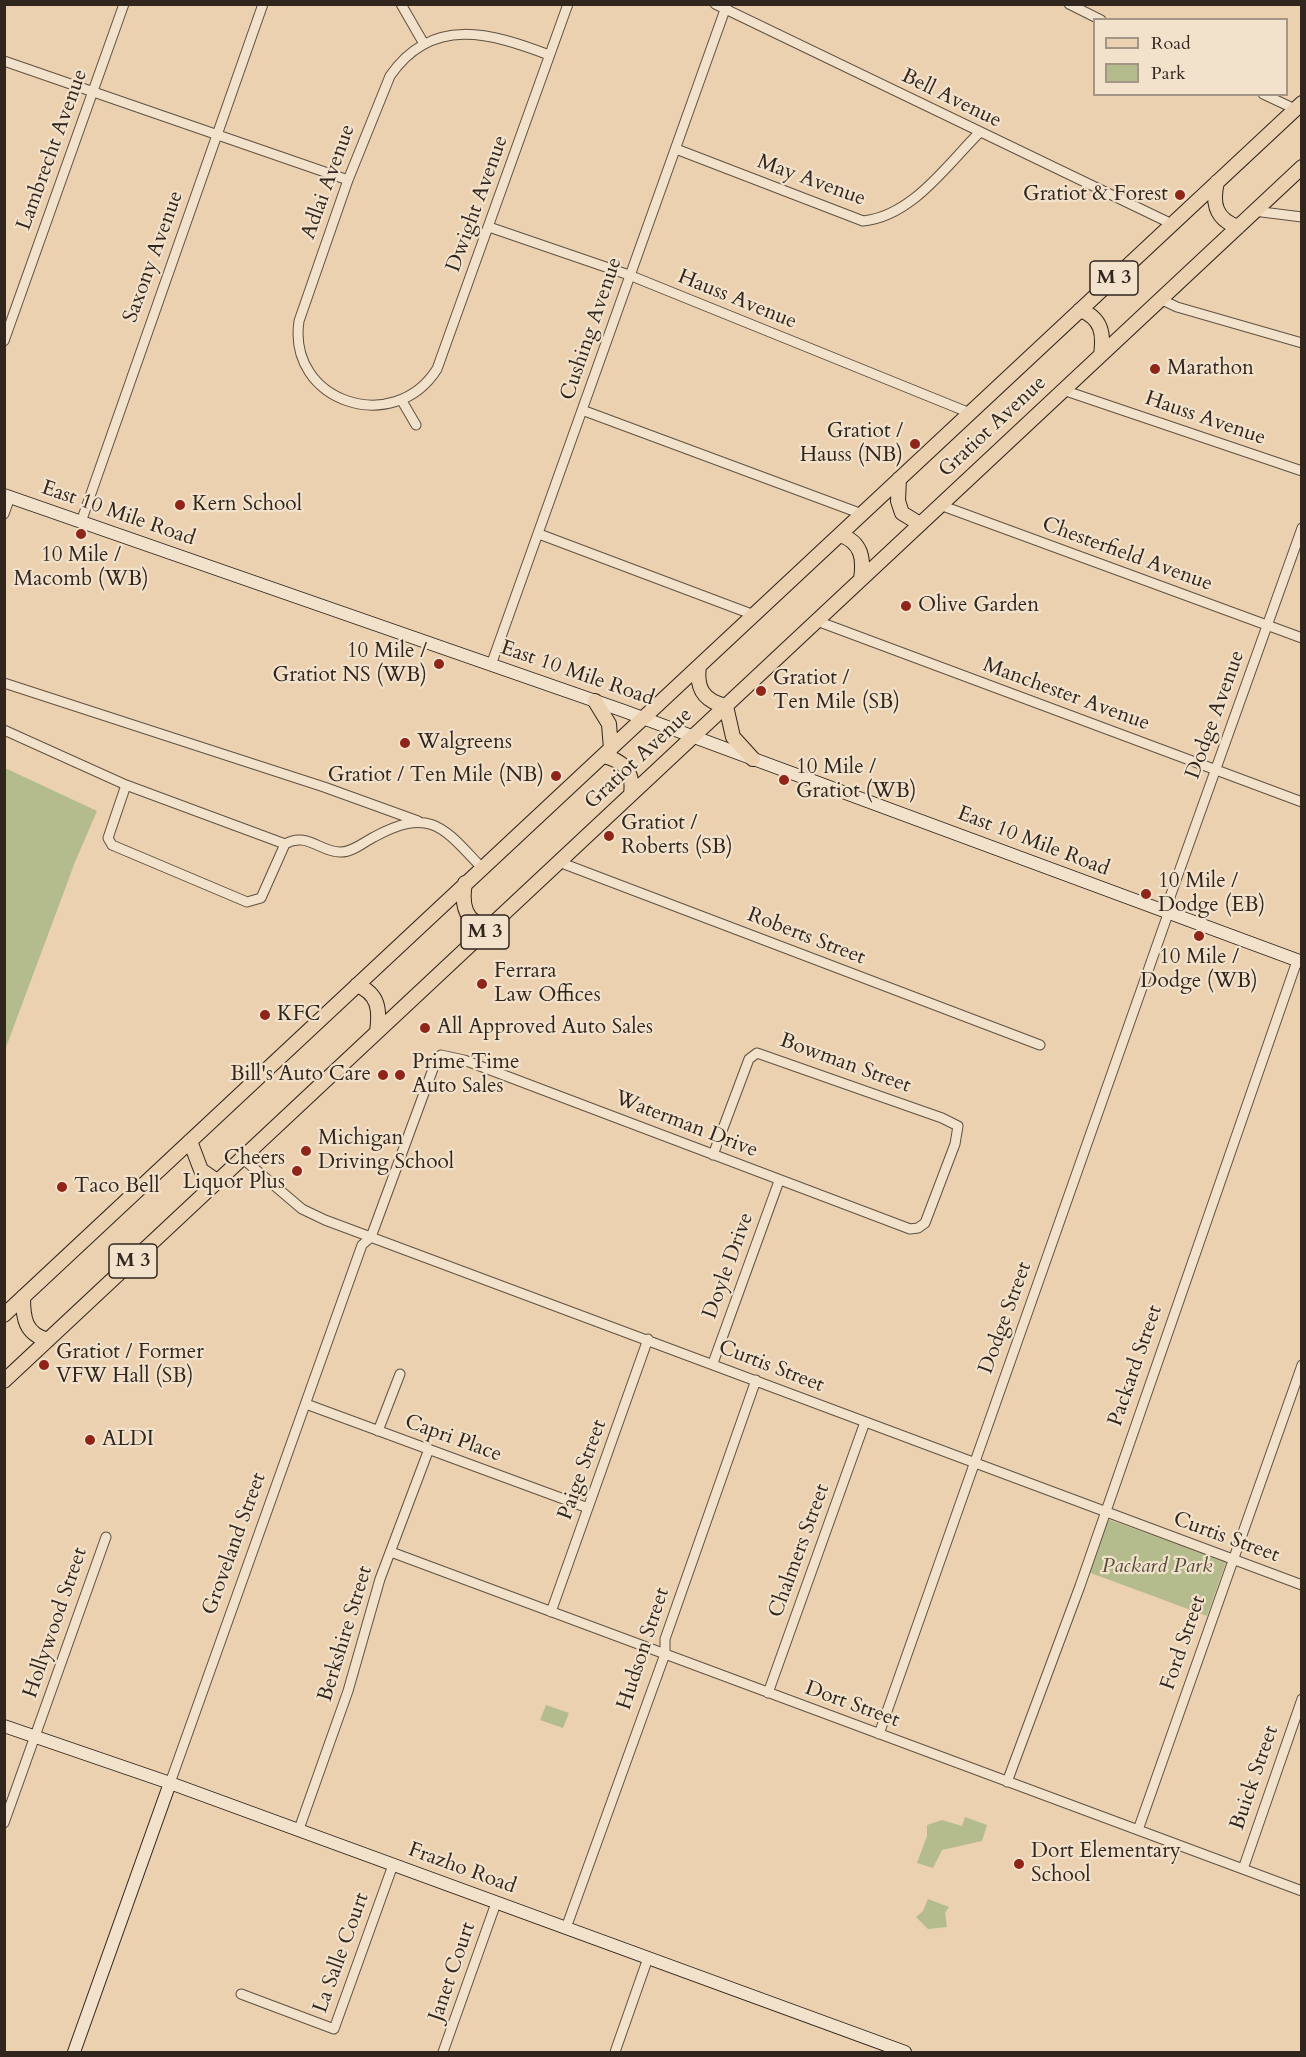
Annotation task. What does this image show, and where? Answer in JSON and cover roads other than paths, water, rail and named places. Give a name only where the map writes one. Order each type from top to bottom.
[{"type":"main road","name":"Gratiot Avenue","points":[[4,1315],[1298,106]]},
{"type":"main road","name":"Gratiot Avenue","points":[[4,1381],[1302,167]]},
{"type":"main road","points":[[1217,182],[1214,201],[1218,213],[1226,222],[1238,226]]},
{"type":"main road","points":[[1080,310],[1093,316],[1100,325],[1101,355]]},
{"type":"main road","points":[[899,480],[898,501],[902,513],[920,524]]},
{"type":"main road","name":"East 10 Mile Road","points":[[7,496],[644,718],[1299,962]]},
{"type":"main road","points":[[840,535],[852,540],[860,550],[861,579]]},
{"type":"main road","points":[[699,666],[697,679],[701,693],[712,702],[726,706],[733,737],[753,759]]},
{"type":"main road","points":[[596,701],[609,724],[607,752],[627,768],[632,778],[631,795]]},
{"type":"main road","points":[[465,884],[464,901],[467,914],[475,923],[488,928]]},
{"type":"main road","points":[[357,985],[375,997],[379,1008],[378,1032]]},
{"type":"main road","points":[[190,1141],[201,1170],[217,1181]]},
{"type":"main road","points":[[23,1297],[26,1325],[35,1335],[48,1340]]},
{"type":"main road","name":"Frazho Road","points":[[4,1726],[170,1782],[899,2051]]},
{"type":"main road","name":"Groveland Street","points":[[74,2052],[170,1782]]},
{"type":"street","name":"Lambrecht Avenue","points":[[4,341],[124,4]]},
{"type":"street","name":"Saxony Avenue","points":[[81,522],[263,4]]},
{"type":"street","points":[[401,4],[424,44]]},
{"type":"street","name":"Dwight Avenue","points":[[402,401],[421,389],[437,369],[568,4]]},
{"type":"street","name":"Bell Avenue","points":[[715,4],[726,7],[979,133],[1172,224]]},
{"type":"street","points":[[1069,4],[1097,18]]},
{"type":"street","name":"Cushing Avenue","points":[[491,665],[726,7]]},
{"type":"street","name":"Adlai Avenue","points":[[402,401],[378,407],[341,399],[326,390],[313,377],[300,354],[298,336],[301,313],[348,180],[390,76],[399,63],[424,44],[455,35],[485,34],[549,55]]},
{"type":"street","points":[[4,61],[348,180]]},
{"type":"street","points":[[1269,96],[1298,106]]},
{"type":"street","name":"May Avenue","points":[[676,148],[863,221],[890,215],[911,202],[979,133]]},
{"type":"street","points":[[1254,211],[1302,217]]},
{"type":"street","name":"Hauss Avenue","points":[[489,227],[629,275],[970,413]]},
{"type":"street","points":[[1160,299],[1177,307],[1302,343]]},
{"type":"street","name":"Hauss Avenue","points":[[1063,390],[1302,471]]},
{"type":"street","points":[[402,401],[416,425]]},
{"type":"street","points":[[582,410],[862,514]]},
{"type":"street","points":[[4,514],[7,496]]},
{"type":"street","name":"Chesterfield Avenue","points":[[940,506],[1302,638]]},
{"type":"street","name":"Dodge Avenue","points":[[1168,914],[1170,897],[1302,528]]},
{"type":"street","points":[[539,534],[754,615]]},
{"type":"street","name":"Manchester Avenue","points":[[817,621],[1302,802]]},
{"type":"street","points":[[4,683],[324,787],[418,821],[436,825],[453,836],[482,868]]},
{"type":"street","points":[[4,730],[126,785],[285,844],[297,839],[340,853],[353,849],[386,830],[418,821]]},
{"type":"street","points":[[126,785],[108,838],[112,845],[247,902],[261,898],[285,844]]},
{"type":"street","name":"Roberts Street","points":[[559,862],[1040,1045]]},
{"type":"street","name":"Dodge Street","points":[[879,1734],[1168,914]]},
{"type":"street","name":"Packard Street","points":[[1007,1782],[1080,1586],[1104,1511],[1299,962]]},
{"type":"street","name":"Bowman Street","points":[[713,1155],[749,1059],[757,1053],[942,1118],[958,1126],[955,1144],[925,1223],[918,1228]]},
{"type":"street","name":"Waterman Drive","points":[[441,1055],[464,1060],[902,1226],[918,1228]]},
{"type":"street","name":"Groveland Street","points":[[170,1782],[362,1245],[371,1237],[433,1065],[441,1055]]},
{"type":"street","name":"Curtis Street","points":[[242,1158],[302,1209],[371,1237],[1302,1585]]},
{"type":"street","name":"Doyle Drive","points":[[713,1363],[779,1181]]},
{"type":"street","name":"Paige Street","points":[[551,1612],[648,1339]]},
{"type":"street","name":"Ford Street","points":[[1138,1830],[1302,1365]]},
{"type":"street","points":[[378,1431],[400,1374]]},
{"type":"street","name":"Hudson Street","points":[[566,1928],[664,1654],[665,1639],[756,1380]]},
{"type":"street","name":"Capri Place","points":[[306,1404],[588,1508]]},
{"type":"street","name":"Chalmers Street","points":[[768,1693],[865,1422]]},
{"type":"street","name":"Berkshire Street","points":[[298,1830],[344,1701],[391,1552],[429,1449]]},
{"type":"street","name":"Hollywood Street","points":[[4,1823],[106,1537]]},
{"type":"street","name":"Dort Street","points":[[391,1552],[1302,1891]]},
{"type":"street","name":"Buick Street","points":[[1243,1869],[1302,1699]]},
{"type":"street","name":"La Salle Court","points":[[241,1994],[334,2029],[393,1865]]},
{"type":"street","name":"Janet Court","points":[[443,2052],[496,1903]]},
{"type":"street","points":[[615,2052],[648,1958]]},
{"type":"place","name":"Gratiot & Forest","points":[[1180,195]]},
{"type":"place","name":"Marathon","points":[[1155,369]]},
{"type":"place","name":"Gratiot / Hauss (NB)","points":[[915,444]]},
{"type":"place","name":"Kern School","points":[[180,505]]},
{"type":"place","name":"10 Mile / Macomb (WB)","points":[[81,534]]},
{"type":"place","name":"Olive Garden","points":[[906,606]]},
{"type":"place","name":"10 Mile / Gratiot NS (WB)","points":[[439,664]]},
{"type":"place","name":"Gratiot / Ten Mile (SB)","points":[[761,691]]},
{"type":"place","name":"Walgreens","points":[[405,743]]},
{"type":"place","name":"Gratiot / Ten Mile (NB)","points":[[556,776]]},
{"type":"place","name":"10 Mile / Gratiot (WB)","points":[[784,780]]},
{"type":"place","name":"Gratiot / Roberts (SB)","points":[[609,836]]},
{"type":"place","name":"10 Mile / Dodge (EB)","points":[[1146,894]]},
{"type":"place","name":"10 Mile / Dodge (WB)","points":[[1199,936]]},
{"type":"place","name":"Ferrara Law Offices","points":[[482,984]]},
{"type":"place","name":"KFC","points":[[265,1015]]},
{"type":"place","name":"All Approved Auto Sales","points":[[425,1028]]},
{"type":"place","name":"Bill's Auto Care","points":[[383,1075]]},
{"type":"place","name":"Prime Time Auto Sales","points":[[400,1075]]},
{"type":"place","name":"Michigan Driving School","points":[[306,1151]]},
{"type":"place","name":"Cheers Liquor Plus","points":[[297,1171]]},
{"type":"place","name":"Taco Bell","points":[[62,1187]]},
{"type":"place","name":"Gratiot / Former VFW Hall (SB)","points":[[44,1365]]},
{"type":"place","name":"ALDI","points":[[90,1440]]},
{"type":"place","name":"Dort Elementary School","points":[[1019,1864]]},
{"type":"park label","name":"Packard Park","points":[[1157,1567]]}]
